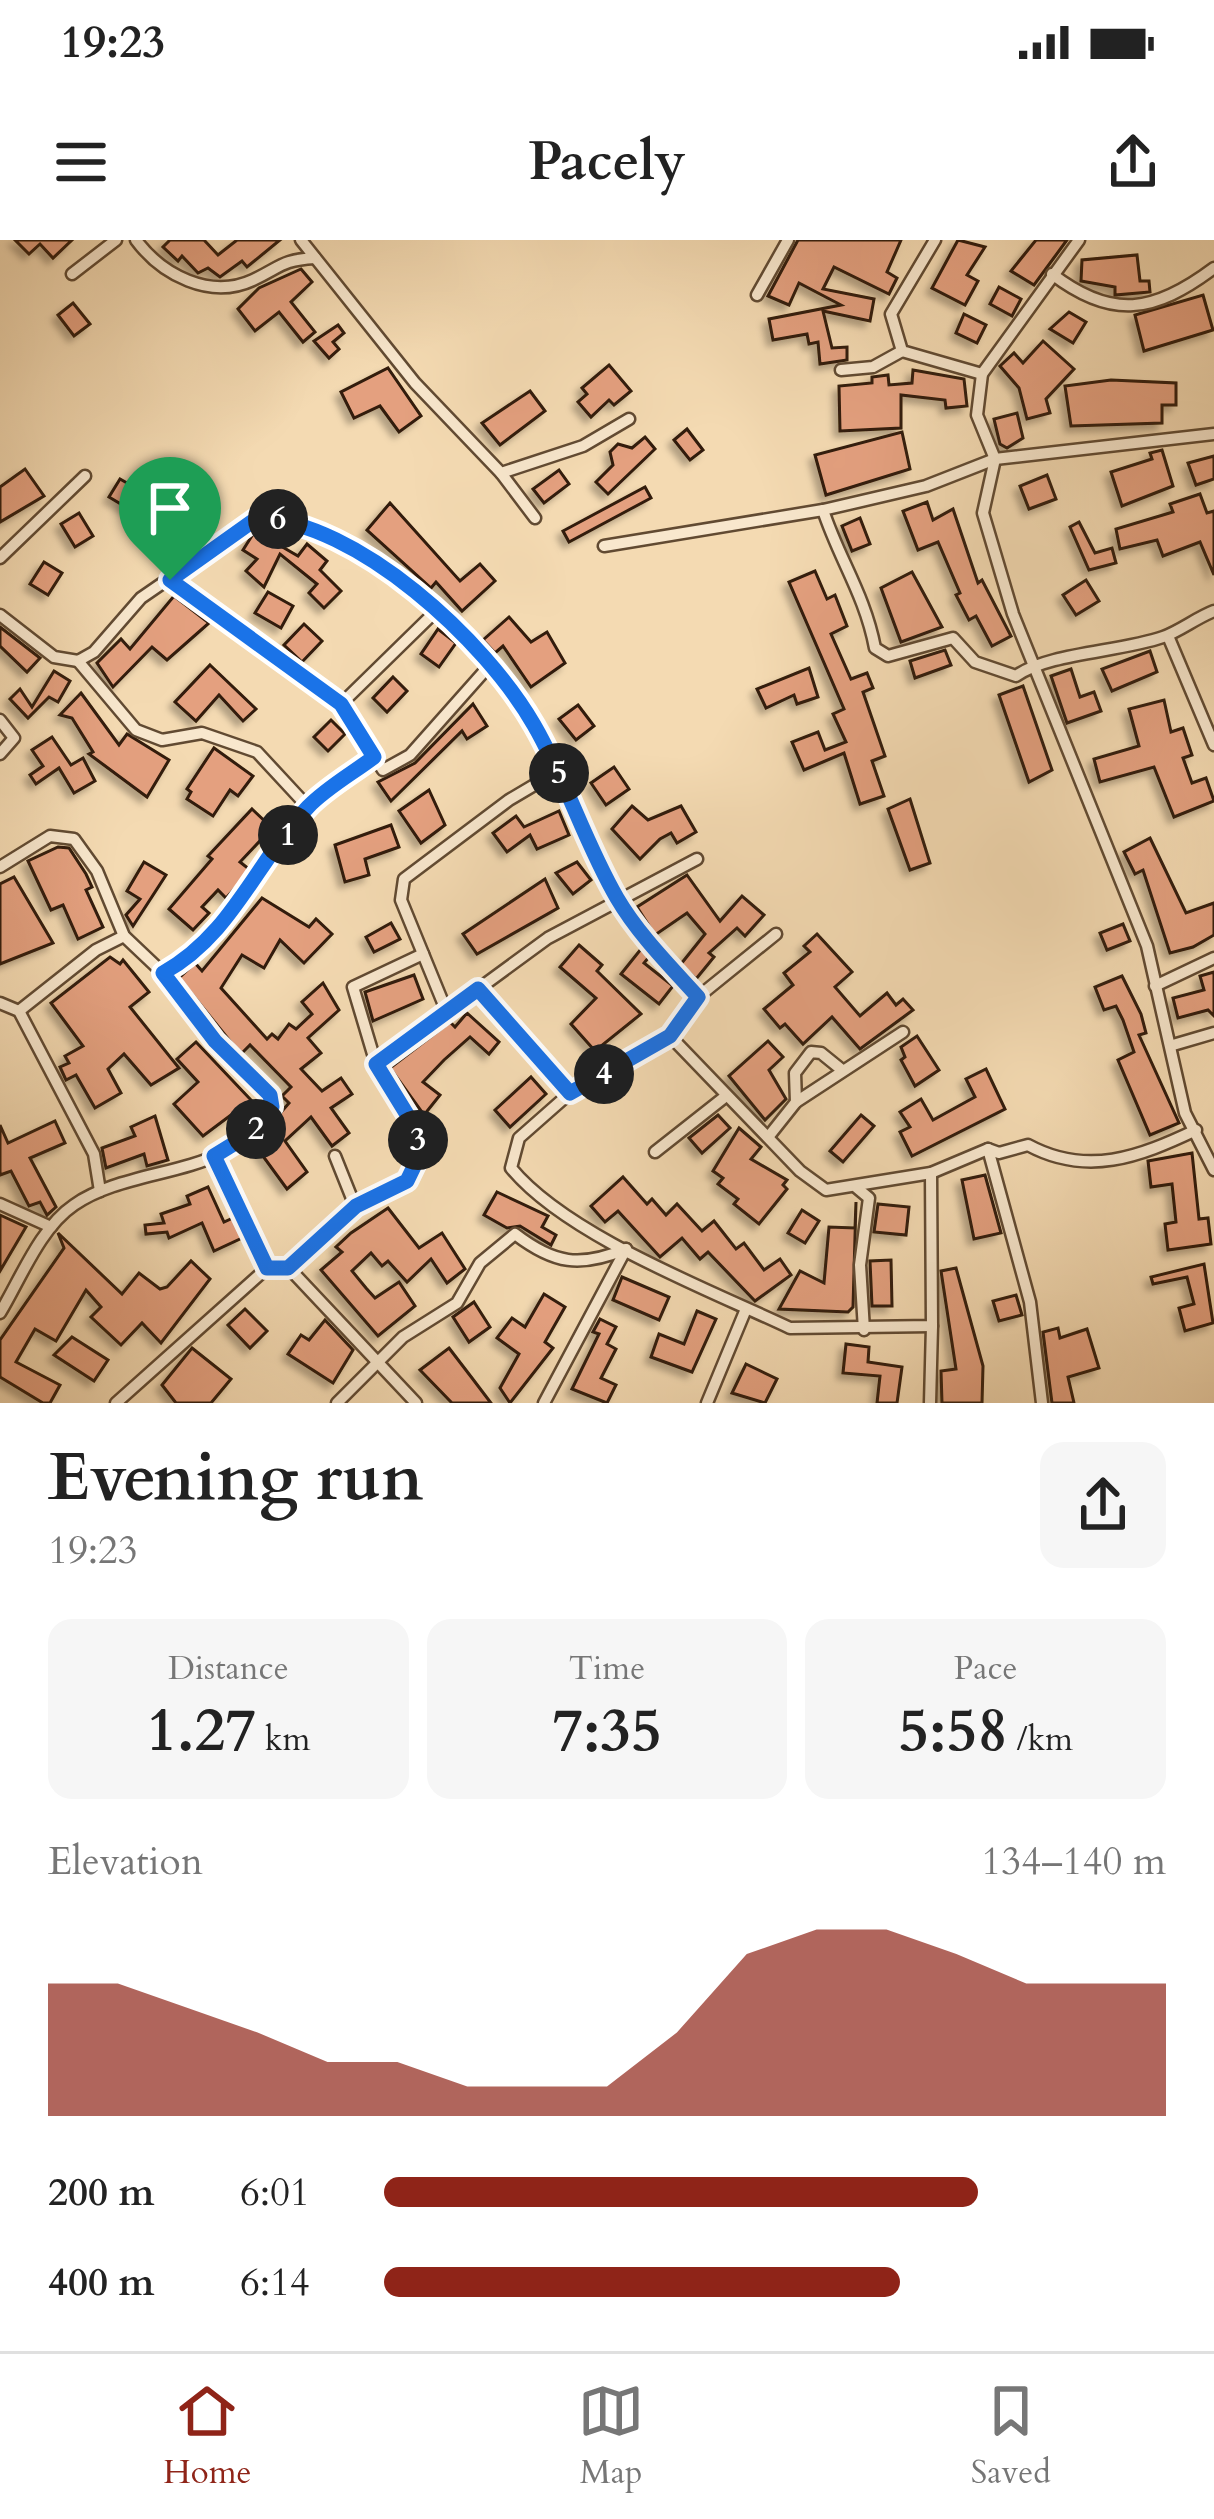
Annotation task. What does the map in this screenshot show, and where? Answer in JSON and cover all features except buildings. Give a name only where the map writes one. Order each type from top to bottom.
[{"type":"street","points":[[72,274],[116,240]]},
{"type":"street","points":[[136,240],[167,273],[229,288],[258,278],[284,260],[315,258]]},
{"type":"street","points":[[301,240],[415,383],[501,473],[535,518]]},
{"type":"street","points":[[758,295],[788,240]]},
{"type":"street","points":[[902,351],[891,314],[935,240]]},
{"type":"street","points":[[1079,240],[982,374],[977,415],[995,460],[983,513],[1013,614],[1147,946],[1185,1113],[1214,1170]]},
{"type":"street","points":[[1052,274],[1095,304],[1141,306],[1183,290],[1214,268]]},
{"type":"street","points":[[841,370],[874,367],[902,351],[982,374]]},
{"type":"street","points":[[501,473],[583,446],[629,419]]},
{"type":"street","points":[[604,546],[824,510],[926,486],[995,460],[1214,434]]},
{"type":"street","points":[[0,558],[86,476]]},
{"type":"street","points":[[824,510],[834,545],[862,591],[875,648],[888,656],[953,638],[975,662],[1016,676],[1036,662],[1065,663],[1168,636],[1214,611]]},
{"type":"street","points":[[0,615],[53,658],[78,661],[94,652],[141,598],[257,518],[278,519],[346,544],[436,611],[523,707],[617,898],[698,997]]},
{"type":"street","points":[[170,580],[341,704],[383,770],[410,755],[489,666]]},
{"type":"street","points":[[341,704],[436,611]]},
{"type":"street","points":[[1168,636],[1214,745]]},
{"type":"street","points":[[78,661],[136,730],[162,740],[202,733],[257,752],[308,807]]},
{"type":"street","points":[[0,720],[14,738],[0,754]]},
{"type":"street","points":[[163,973],[194,956],[244,898],[308,807],[374,757]]},
{"type":"street","points":[[446,1010],[401,900],[404,879],[509,800],[558,771]]},
{"type":"street","points":[[0,867],[50,836],[74,839],[97,871],[124,936],[163,973],[215,1041],[270,1095],[272,1107],[253,1132],[214,1156],[100,1191],[72,1205],[51,1227],[0,1313]]},
{"type":"street","points":[[376,1064],[548,938],[697,859]]},
{"type":"street","points":[[776,934],[698,997],[670,1036],[570,1093],[519,1138],[512,1168],[525,1185],[626,1250],[790,1328],[932,1326]]},
{"type":"street","points":[[19,1011],[96,950],[124,936]]},
{"type":"street","points":[[116,1403],[267,1268],[288,1268],[356,1206],[407,1181],[422,1150],[411,1121],[376,1064],[353,987],[423,954]]},
{"type":"street","points":[[1155,986],[1214,958]]},
{"type":"street","points":[[478,989],[570,1093]]},
{"type":"street","points":[[0,1003],[19,1011],[94,1154],[100,1191]]},
{"type":"street","points":[[769,1136],[796,1102],[903,1032]]},
{"type":"street","points":[[1172,1045],[1214,1033]]},
{"type":"street","points":[[670,1036],[800,1171],[826,1190],[932,1173],[988,1149],[1000,1153],[1028,1145],[1047,1155],[1099,1165],[1133,1158],[1196,1130]]},
{"type":"street","points":[[796,1102],[795,1073],[811,1052],[821,1053],[842,1070]]},
{"type":"street","points":[[655,1151],[726,1096]]},
{"type":"street","points":[[988,1149],[1030,1302],[1042,1403]]},
{"type":"street","points":[[214,1156],[267,1268]]},
{"type":"street","points":[[335,1156],[356,1206]]},
{"type":"street","points":[[930,1403],[932,1173]]},
{"type":"street","points":[[857,1188],[869,1198],[860,1265],[864,1330]]},
{"type":"street","points":[[0,1204],[51,1227]]},
{"type":"street","points":[[337,1403],[403,1337],[457,1303],[480,1262],[515,1234],[563,1264],[599,1260],[626,1250]]},
{"type":"street","points":[[544,1403],[626,1250]]},
{"type":"street","points":[[288,1268],[416,1403]]},
{"type":"street","points":[[707,1403],[746,1309]]},
{"type":"route","points":[[257,518],[305,525],[392,574],[436,611],[513,693],[584,820],[617,898],[698,997],[670,1036],[570,1093],[478,989],[446,1010],[376,1064],[411,1121],[422,1150],[418,1166],[407,1181],[356,1206],[311,1242],[288,1268],[267,1268],[214,1156],[253,1132],[272,1107],[270,1095],[215,1041],[163,973],[194,956],[244,898],[308,807],[374,757],[341,704],[170,580],[257,518]]}]
